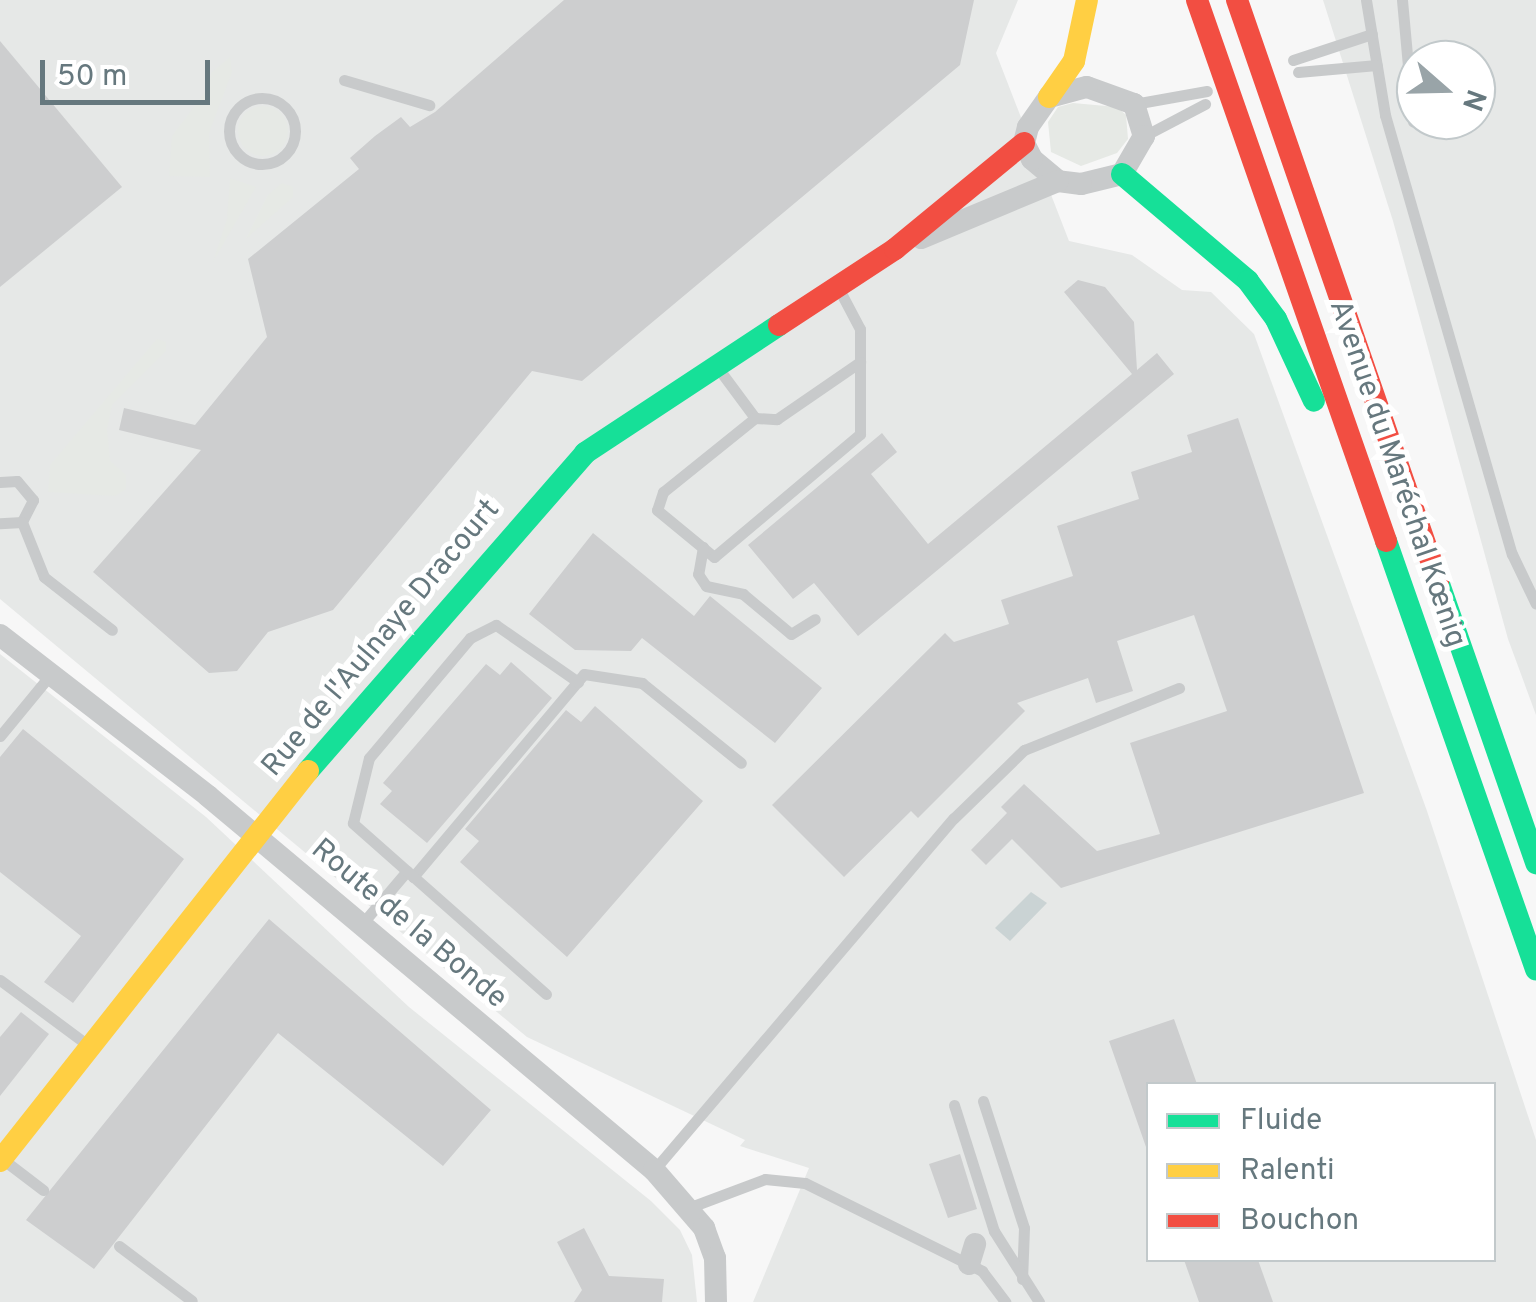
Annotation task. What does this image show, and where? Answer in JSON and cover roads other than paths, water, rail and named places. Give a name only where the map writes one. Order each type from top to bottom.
[{"type":"main road","points":[[1050,97],[1074,61],[1087,0]]},
{"type":"main road","name":"Avenue du Maréchal Kœnig","points":[[1197,0],[1536,969]]},
{"type":"main road","name":"Avenue du Maréchal Kœnig","points":[[1237,0],[1473,668],[1536,863]]},
{"type":"main road","name":"Rue de l'Aulnaye Dracourt","points":[[1,1160],[254,834],[585,453],[895,248],[1024,143]]},
{"type":"main road","points":[[1122,174],[1248,282],[1300,362],[1338,464],[1367,482]]},
{"type":"main road","points":[[1473,668],[1504,712],[1536,787]]},
{"type":"street","points":[[1087,87],[1134,104],[1144,136],[1122,174],[1081,184],[1058,181],[1024,143],[1050,97],[1087,87]]},
{"type":"street","name":"Rue de l'Aulnaye Dracourt","points":[[895,248],[1058,181]]},
{"type":"street","name":"Route de la Bonde","points":[[0,635],[254,834],[654,1170],[688,1208],[714,1258],[716,1302]]},
{"type":"lane","points":[[1366,0],[1385,116],[1509,542],[1536,604]]},
{"type":"lane","points":[[1402,0],[1406,40]]},
{"type":"lane","points":[[1372,34],[1296,66],[1377,65]]},
{"type":"lane","points":[[344,80],[429,105]]},
{"type":"lane","points":[[266,97],[284,105],[295,122],[291,150],[275,163],[257,166],[237,155],[228,130],[233,113],[246,101],[266,97]]},
{"type":"lane","points":[[1134,104],[1206,98],[1144,136]]},
{"type":"lane","points":[[837,287],[860,329],[860,362],[860,434],[714,557],[657,510],[663,492],[756,418],[778,419],[860,362]]},
{"type":"lane","points":[[715,365],[756,418]]},
{"type":"lane","points":[[0,482],[17,481],[30,492],[32,508],[22,522]]},
{"type":"lane","points":[[0,523],[22,522]]},
{"type":"lane","points":[[22,522],[44,576],[112,630]]},
{"type":"lane","points":[[703,547],[698,574],[706,586],[743,594],[791,634],[815,619]]},
{"type":"lane","points":[[546,994],[353,824],[370,758],[470,638],[496,625],[578,682]]},
{"type":"lane","points":[[0,736],[51,674]]},
{"type":"lane","points":[[361,925],[584,674],[642,683],[741,763]]},
{"type":"lane","points":[[654,1170],[954,818],[1024,750],[1179,688]]},
{"type":"lane","points":[[0,980],[90,1046]]},
{"type":"lane","points":[[983,1101],[1024,1228],[1022,1279]]},
{"type":"lane","points":[[954,1105],[989,1213],[1038,1302]]},
{"type":"lane","points":[[1,1160],[43,1190]]},
{"type":"lane","points":[[688,1208],[765,1179],[804,1183],[972,1254],[1005,1302]]},
{"type":"lane","points":[[972,1254],[989,1213]]},
{"type":"lane","points":[[119,1246],[192,1301]]}]
